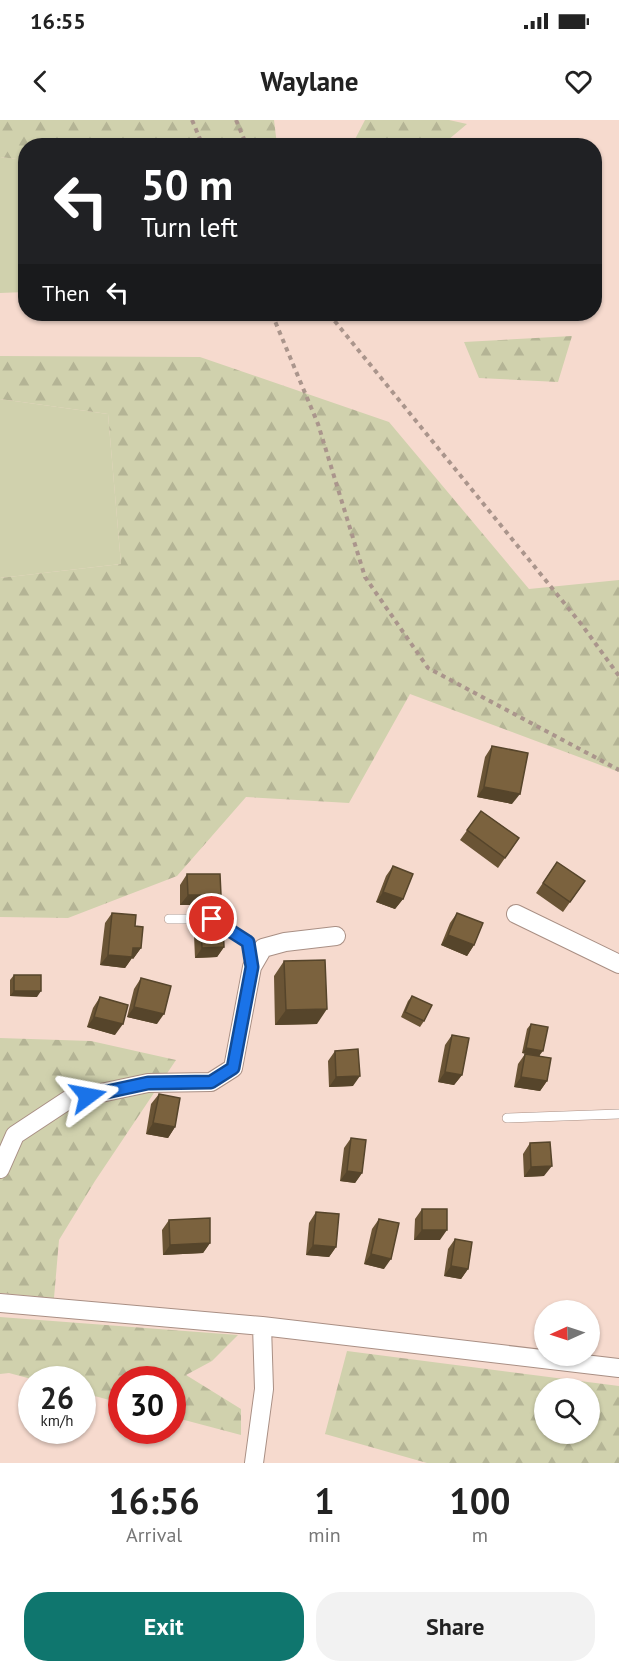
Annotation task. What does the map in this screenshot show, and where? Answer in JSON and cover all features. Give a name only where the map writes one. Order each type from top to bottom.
[{"type":"street","points":[[516,914],[619,964]]},
{"type":"street","points":[[0,1169],[15,1135],[68,1101],[148,1083],[211,1082],[233,1068],[252,967],[263,948],[285,942],[336,936]]},
{"type":"street","points":[[0,1304],[262,1326],[619,1368]]},
{"type":"street","points":[[254,1463],[264,1389],[262,1326]]},
{"type":"lane","points":[[169,919],[212,919],[248,942],[252,967]]},
{"type":"lane","points":[[507,1118],[619,1114]]},
{"type":"path","points":[[192,120],[200,138]]},
{"type":"path","points":[[236,120],[244,138]]},
{"type":"path","points":[[275,321],[318,424],[365,578],[428,668],[619,770]]},
{"type":"path","points":[[335,321],[582,625],[619,676]]},
{"type":"green space","points":[[0,120],[274,120],[276,138],[18,138],[18,159],[0,157]]},
{"type":"green space","points":[[365,120],[449,120],[467,124],[450,138],[356,138]]},
{"type":"green space","points":[[0,157],[18,159],[18,292],[0,293]]},
{"type":"green space","points":[[572,336],[558,382],[479,378],[464,342]]},
{"type":"green space","points":[[0,356],[200,357],[389,422],[529,589],[619,580],[619,772],[410,694],[349,803],[246,797],[177,876],[68,918],[0,917],[0,578],[121,564],[108,414],[0,399]]},
{"type":"green space","points":[[0,399],[108,414],[121,564],[0,578]]},
{"type":"green space","points":[[0,1038],[91,1041],[176,1060],[95,1181],[59,1240],[54,1298],[0,1293]]},
{"type":"green space","points":[[0,1317],[238,1335],[212,1361],[186,1375],[186,1366],[108,1366],[108,1400],[96,1396],[96,1366],[18,1366],[18,1375],[0,1374]]},
{"type":"green space","points":[[347,1351],[557,1378],[534,1378],[534,1444],[600,1444],[600,1384],[619,1386],[619,1463],[427,1463],[325,1434]]},
{"type":"green space","points":[[186,1375],[241,1409],[241,1435],[186,1420]]},
{"type":"building","points":[[492,746],[528,753],[520,794],[484,787]]},
{"type":"building","points":[[481,811],[519,838],[505,858],[467,830]]},
{"type":"building","points":[[557,862],[585,881],[570,902],[543,883]]},
{"type":"building","points":[[393,866],[413,874],[403,899],[383,892]]},
{"type":"building","points":[[187,874],[220,874],[221,895],[188,895]]},
{"type":"building","points":[[112,913],[136,915],[135,926],[143,927],[141,948],[133,948],[132,957],[108,955]]},
{"type":"building","points":[[457,913],[483,923],[474,945],[448,935]]},
{"type":"building","points":[[223,924],[224,947],[202,948],[201,925]]},
{"type":"building","points":[[325,960],[327,1009],[286,1010],[284,961]]},
{"type":"building","points":[[14,975],[41,975],[41,991],[14,991]]},
{"type":"building","points":[[141,978],[171,986],[164,1014],[134,1007]]},
{"type":"building","points":[[412,996],[432,1005],[424,1021],[405,1012]]},
{"type":"building","points":[[100,997],[128,1005],[123,1024],[94,1017]]},
{"type":"building","points":[[531,1024],[548,1027],[543,1051],[526,1048]]},
{"type":"building","points":[[452,1035],[469,1038],[462,1075],[445,1072]]},
{"type":"building","points":[[358,1049],[360,1076],[336,1077],[335,1051]]},
{"type":"building","points":[[525,1054],[551,1058],[547,1081],[521,1077]]},
{"type":"building","points":[[159,1094],[180,1098],[175,1127],[153,1123]]},
{"type":"building","points":[[351,1138],[366,1140],[362,1173],[347,1171]]},
{"type":"building","points":[[550,1142],[552,1166],[531,1167],[530,1143]]},
{"type":"building","points":[[422,1209],[447,1209],[447,1230],[422,1230]]},
{"type":"building","points":[[316,1212],[339,1214],[336,1247],[313,1245]]},
{"type":"building","points":[[210,1218],[210,1243],[170,1245],[169,1220]]},
{"type":"building","points":[[379,1219],[399,1223],[391,1259],[371,1254]]},
{"type":"building","points":[[455,1239],[472,1242],[468,1269],[451,1266]]},
{"type":"route","points":[[88,1096],[148,1083],[211,1082],[233,1068],[252,967],[248,942],[212,919]]}]
